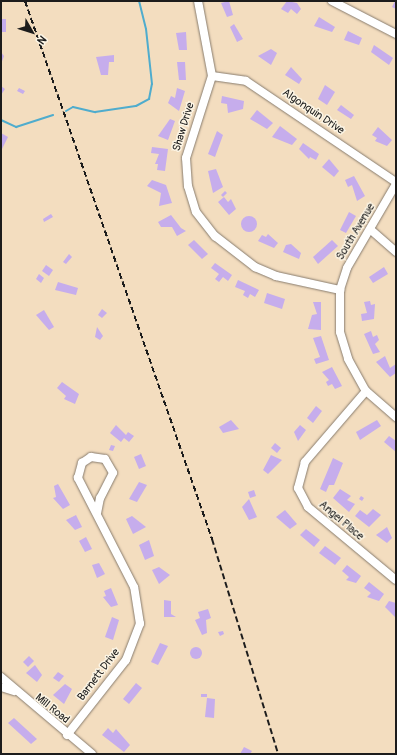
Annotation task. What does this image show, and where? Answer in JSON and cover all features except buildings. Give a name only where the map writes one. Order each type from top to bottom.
[{"type":"street","name":"Shaw Drive","points":[[198,1],[212,76],[186,158],[188,186],[196,212],[215,236],[255,267],[276,276],[340,290]]},
{"type":"street","points":[[332,1],[396,34]]},
{"type":"street","name":"Algonquin Drive","points":[[212,76],[246,80],[396,183]]},
{"type":"street","name":"South Avenue","points":[[396,183],[371,230],[347,268],[340,290],[340,332],[348,359],[366,391],[396,417]]},
{"type":"street","points":[[371,230],[396,252]]},
{"type":"street","name":"Angel Place","points":[[366,391],[305,462],[298,488],[308,507],[396,580]]},
{"type":"street","name":"Barnett Drive","points":[[67,735],[126,660],[140,624],[134,587],[78,478],[82,463],[98,457],[110,465],[113,473],[100,498],[97,513]]},
{"type":"street","name":"Mill Road","points":[[1,678],[14,691],[92,754]]},
{"type":"street","points":[[1,687],[14,691]]},
{"type":"waterway","points":[[66,111],[73,107],[95,112],[136,106],[149,99],[152,84],[146,29],[139,1]]},
{"type":"waterway","points":[[1,120],[16,127],[53,115]]},
{"type":"railway","points":[[25,1],[212,539],[278,754]]}]
